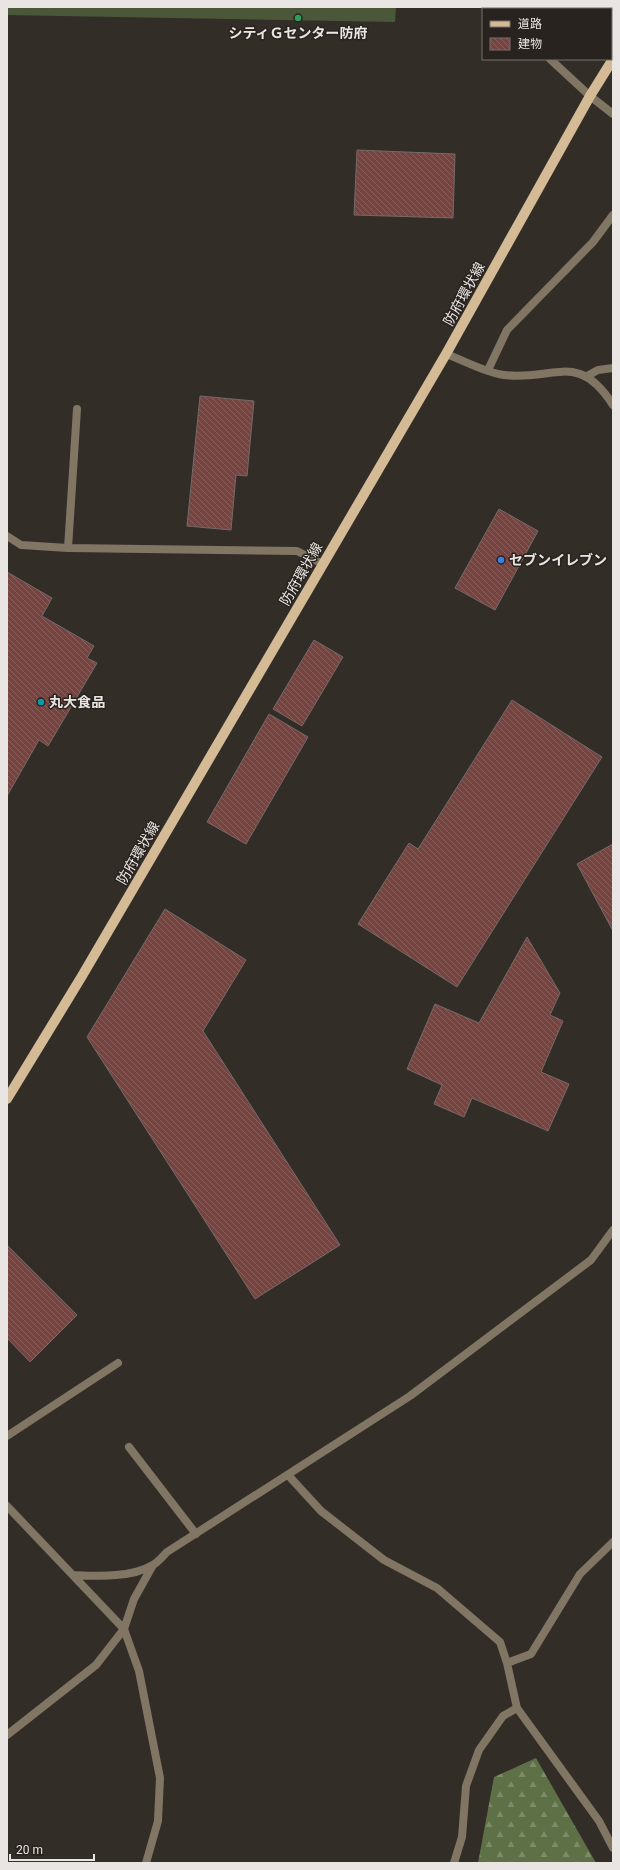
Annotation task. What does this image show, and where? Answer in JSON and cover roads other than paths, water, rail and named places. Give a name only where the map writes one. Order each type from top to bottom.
[{"type":"main road","name":"防府環状線","points":[[7,1099],[10,1086],[86,969],[446,354],[590,96],[613,59]]},
{"type":"street","points":[[551,60],[590,96],[613,114]]},
{"type":"street","points":[[488,370],[507,330],[593,242],[613,215]]},
{"type":"street","points":[[446,354],[502,375],[530,376],[568,371],[587,376],[606,394],[613,405]]},
{"type":"street","points":[[587,376],[598,370],[613,368]]},
{"type":"street","points":[[68,548],[77,409]]},
{"type":"street","points":[[7,536],[21,545],[68,548],[297,551],[323,564]]},
{"type":"street","points":[[7,1735],[96,1665],[124,1629],[134,1599],[153,1565],[167,1552],[410,1396],[591,1260],[613,1230]]},
{"type":"street","points":[[7,1436],[118,1363]]},
{"type":"street","points":[[129,1447],[196,1534]]},
{"type":"street","points":[[288,1475],[322,1511],[384,1560],[437,1588],[500,1642],[507,1663],[516,1708],[599,1821],[613,1848]]},
{"type":"street","points":[[7,1506],[124,1629],[139,1670],[160,1778],[158,1821],[146,1863]]},
{"type":"street","points":[[507,1663],[531,1654],[580,1574],[613,1542]]},
{"type":"street","points":[[73,1575],[100,1577],[127,1573],[153,1565]]},
{"type":"street","points":[[454,1863],[462,1837],[466,1786],[479,1750],[503,1716],[516,1708]]},
{"type":"place","name":"シティＧセンター防府","points":[[298,18]]},
{"type":"place","name":"セブンイレブン","points":[[501,560]]},
{"type":"place","name":"丸大食品","points":[[41,702]]}]
